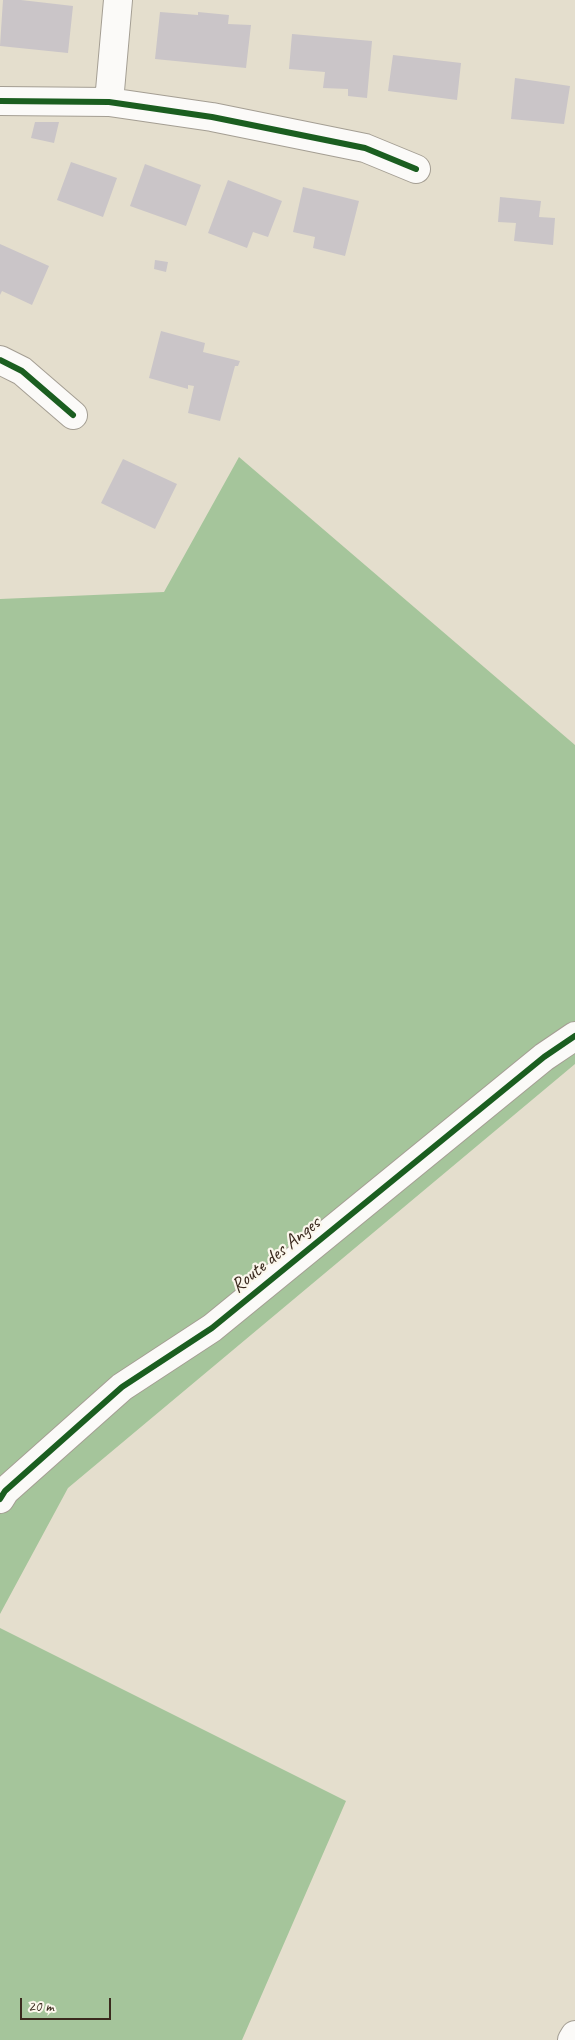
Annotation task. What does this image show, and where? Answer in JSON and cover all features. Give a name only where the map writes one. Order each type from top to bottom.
[{"type":"street","points":[[109,102],[118,0]]},
{"type":"street","points":[[0,101],[109,102],[212,117],[365,148],[416,170]]},
{"type":"street","points":[[0,360],[22,371],[74,415]]},
{"type":"street","name":"Route des Anges","points":[[0,1499],[5,1491],[122,1387],[212,1328],[544,1057],[575,1036]]},
{"type":"street","points":[[572,2040],[575,2035]]},
{"type":"green space","points":[[239,457],[575,745],[575,1064],[68,1488],[0,1614],[0,599],[164,592]]},
{"type":"green space","points":[[0,1628],[346,1801],[242,2040],[0,2040]]},
{"type":"building","points":[[3,0],[21,0],[73,6],[68,53],[0,46]]},
{"type":"building","points":[[160,12],[198,15],[198,12],[229,15],[228,24],[251,25],[246,68],[155,59]]},
{"type":"building","points":[[292,34],[372,41],[367,98],[348,96],[348,89],[323,88],[325,72],[289,69]]},
{"type":"building","points":[[393,55],[461,63],[457,100],[388,91]]},
{"type":"building","points":[[515,78],[570,86],[564,124],[511,119]]},
{"type":"building","points":[[35,122],[59,122],[54,143],[31,138]]},
{"type":"building","points":[[71,162],[117,178],[103,217],[57,200]]},
{"type":"building","points":[[145,164],[201,185],[186,226],[130,206]]},
{"type":"building","points":[[228,180],[282,201],[268,237],[253,232],[247,248],[208,233]]},
{"type":"building","points":[[303,187],[359,201],[345,256],[313,248],[315,237],[293,232]]},
{"type":"building","points":[[500,197],[541,201],[539,217],[555,218],[553,245],[514,241],[516,223],[498,222]]},
{"type":"building","points":[[0,244],[49,266],[32,305],[2,291],[0,295]]},
{"type":"building","points":[[155,260],[168,262],[166,272],[154,269]]},
{"type":"building","points":[[161,331],[205,343],[203,352],[240,361],[238,366],[235,366],[220,421],[188,413],[194,386],[188,385],[188,389],[149,378]]},
{"type":"building","points":[[123,459],[177,484],[155,529],[101,503]]},
{"type":"cycle path","points":[[0,101],[109,102],[212,117],[365,148],[416,169]]},
{"type":"cycle path","points":[[0,360],[22,371],[73,415]]},
{"type":"cycle path","points":[[0,1499],[5,1491],[122,1387],[212,1328],[544,1057],[575,1036]]}]
